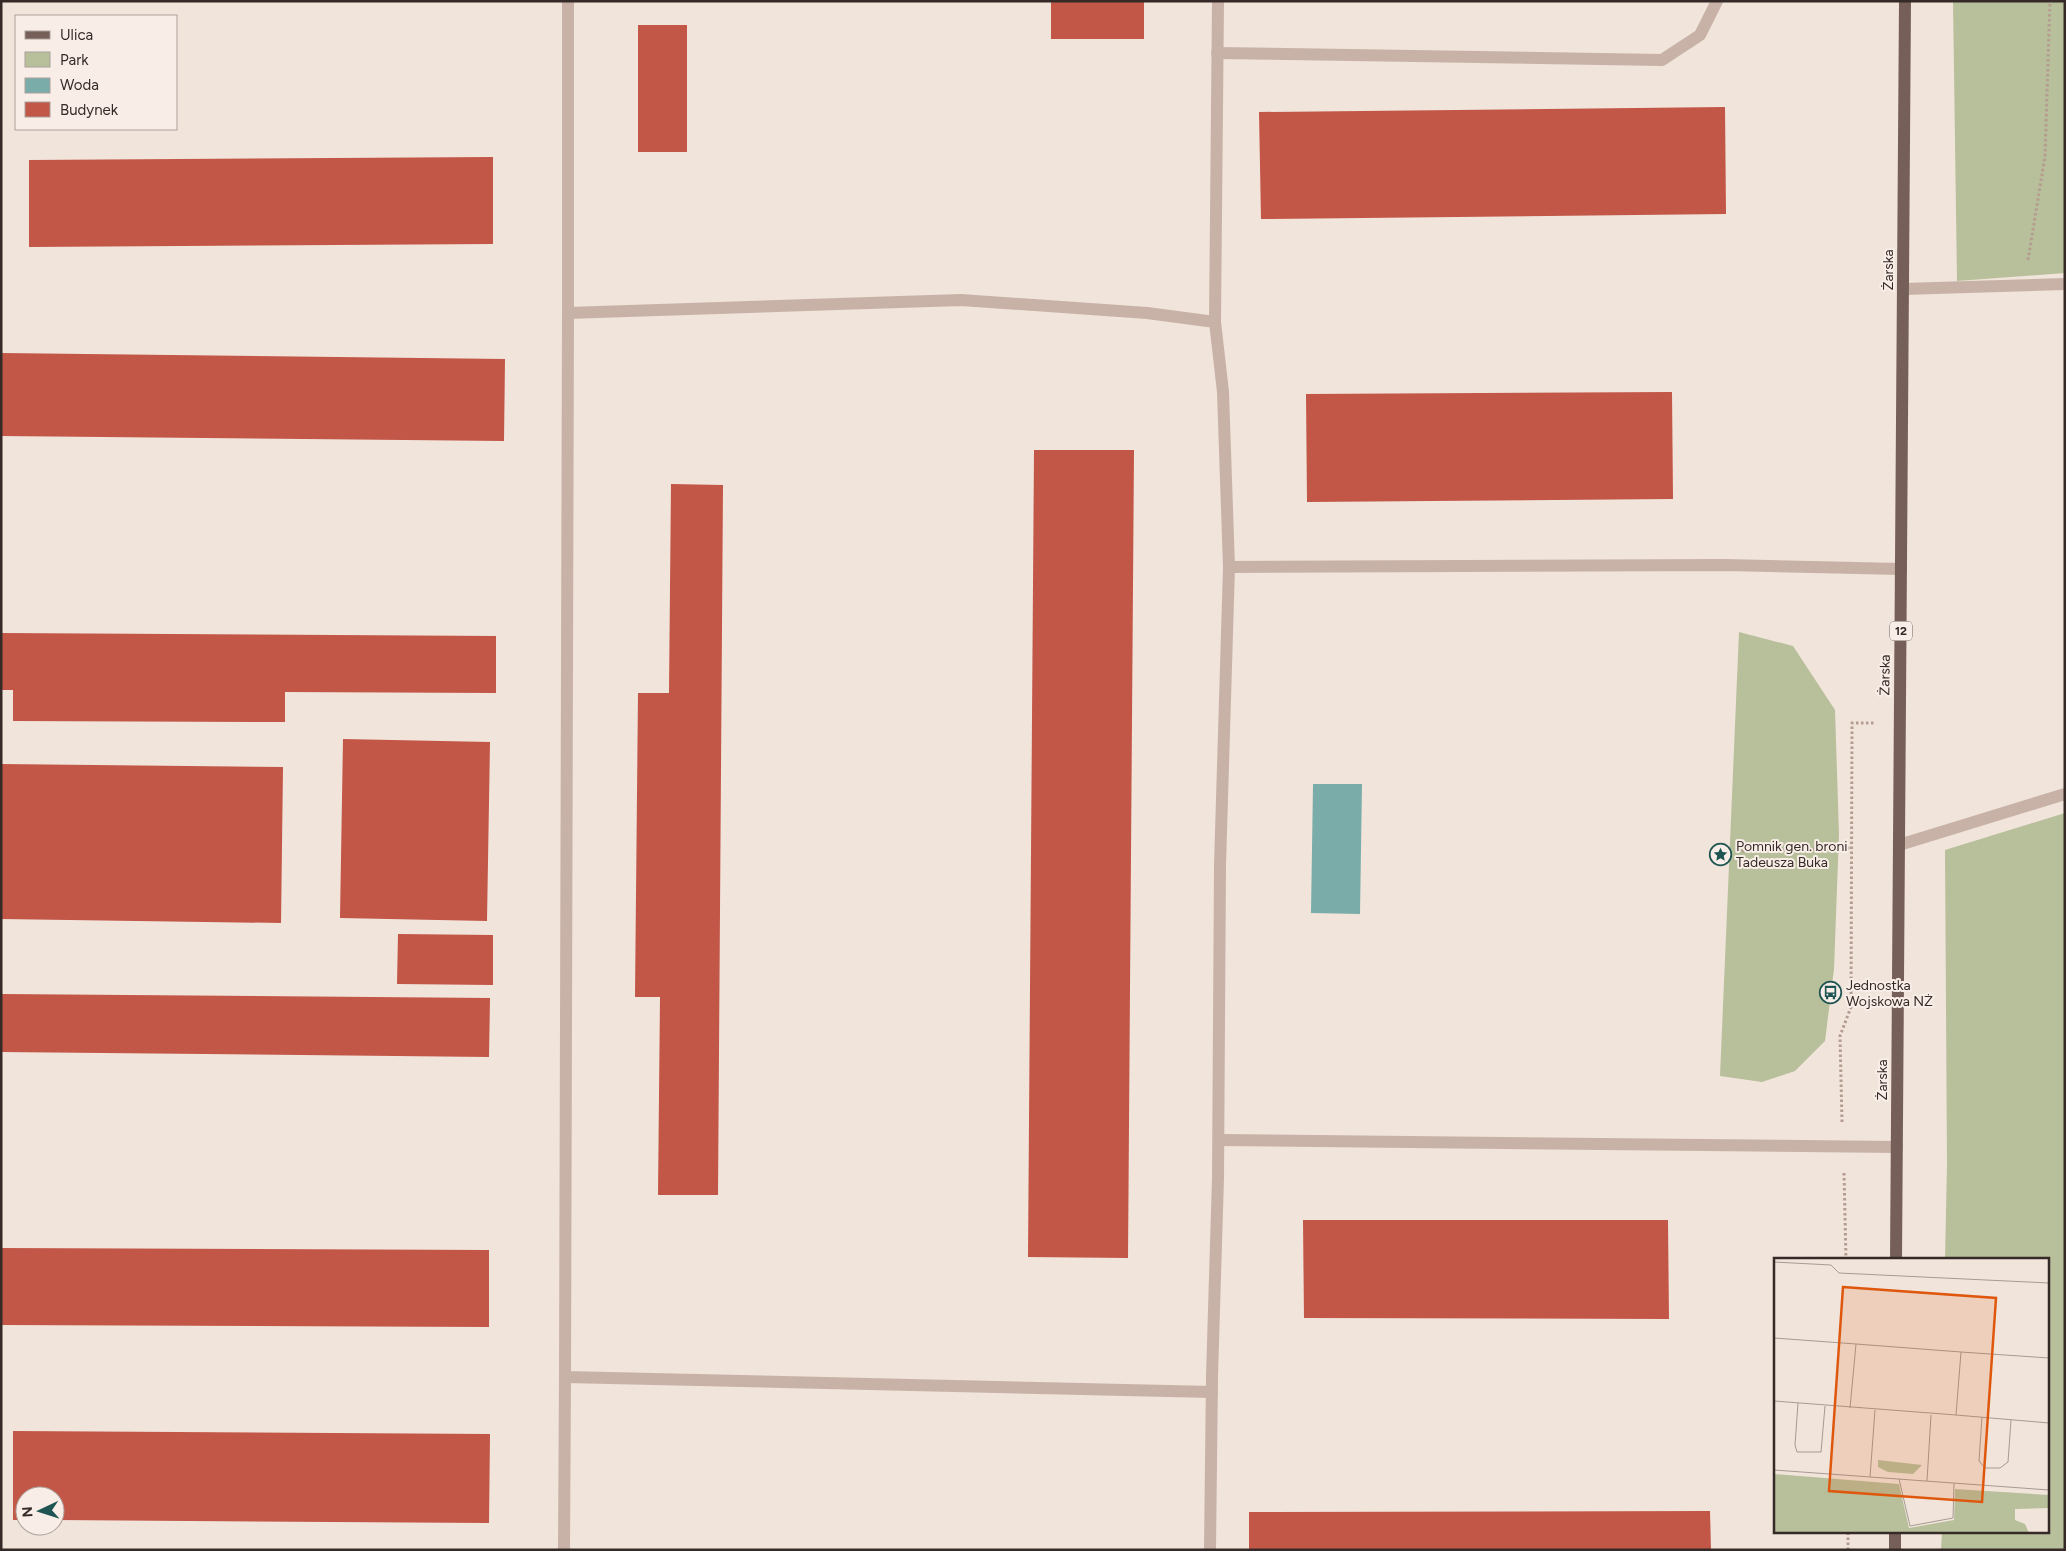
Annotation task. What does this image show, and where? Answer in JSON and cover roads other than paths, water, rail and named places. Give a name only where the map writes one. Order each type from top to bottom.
[{"type":"main road","name":"Żarska","points":[[1896,1258],[1905,1]]},
{"type":"main road","points":[[1895,1534],[1895,1550]]},
{"type":"lane","points":[[564,1550],[568,1]]},
{"type":"lane","points":[[1210,1550],[1219,1140],[1220,865],[1229,567],[1223,392],[1215,322],[1218,1]]},
{"type":"lane","points":[[1217,53],[1662,60],[1700,35],[1717,1]]},
{"type":"lane","points":[[1903,289],[2065,284]]},
{"type":"lane","points":[[568,313],[961,300],[1147,313],[1215,322]]},
{"type":"lane","points":[[1229,567],[1724,565],[1901,569]]},
{"type":"lane","points":[[1899,845],[2065,794]]},
{"type":"lane","points":[[1219,1140],[1897,1147]]},
{"type":"lane","points":[[565,1377],[1212,1392]]},
{"type":"water","points":[[1313,784],[1362,784],[1360,914],[1311,913]]},
{"type":"place","name":"Pomnik gen. broni Tadeusza Buka","points":[[1720,854]]},
{"type":"place","name":"Jednostka Wojskowa NŻ","points":[[1830,993]]}]
